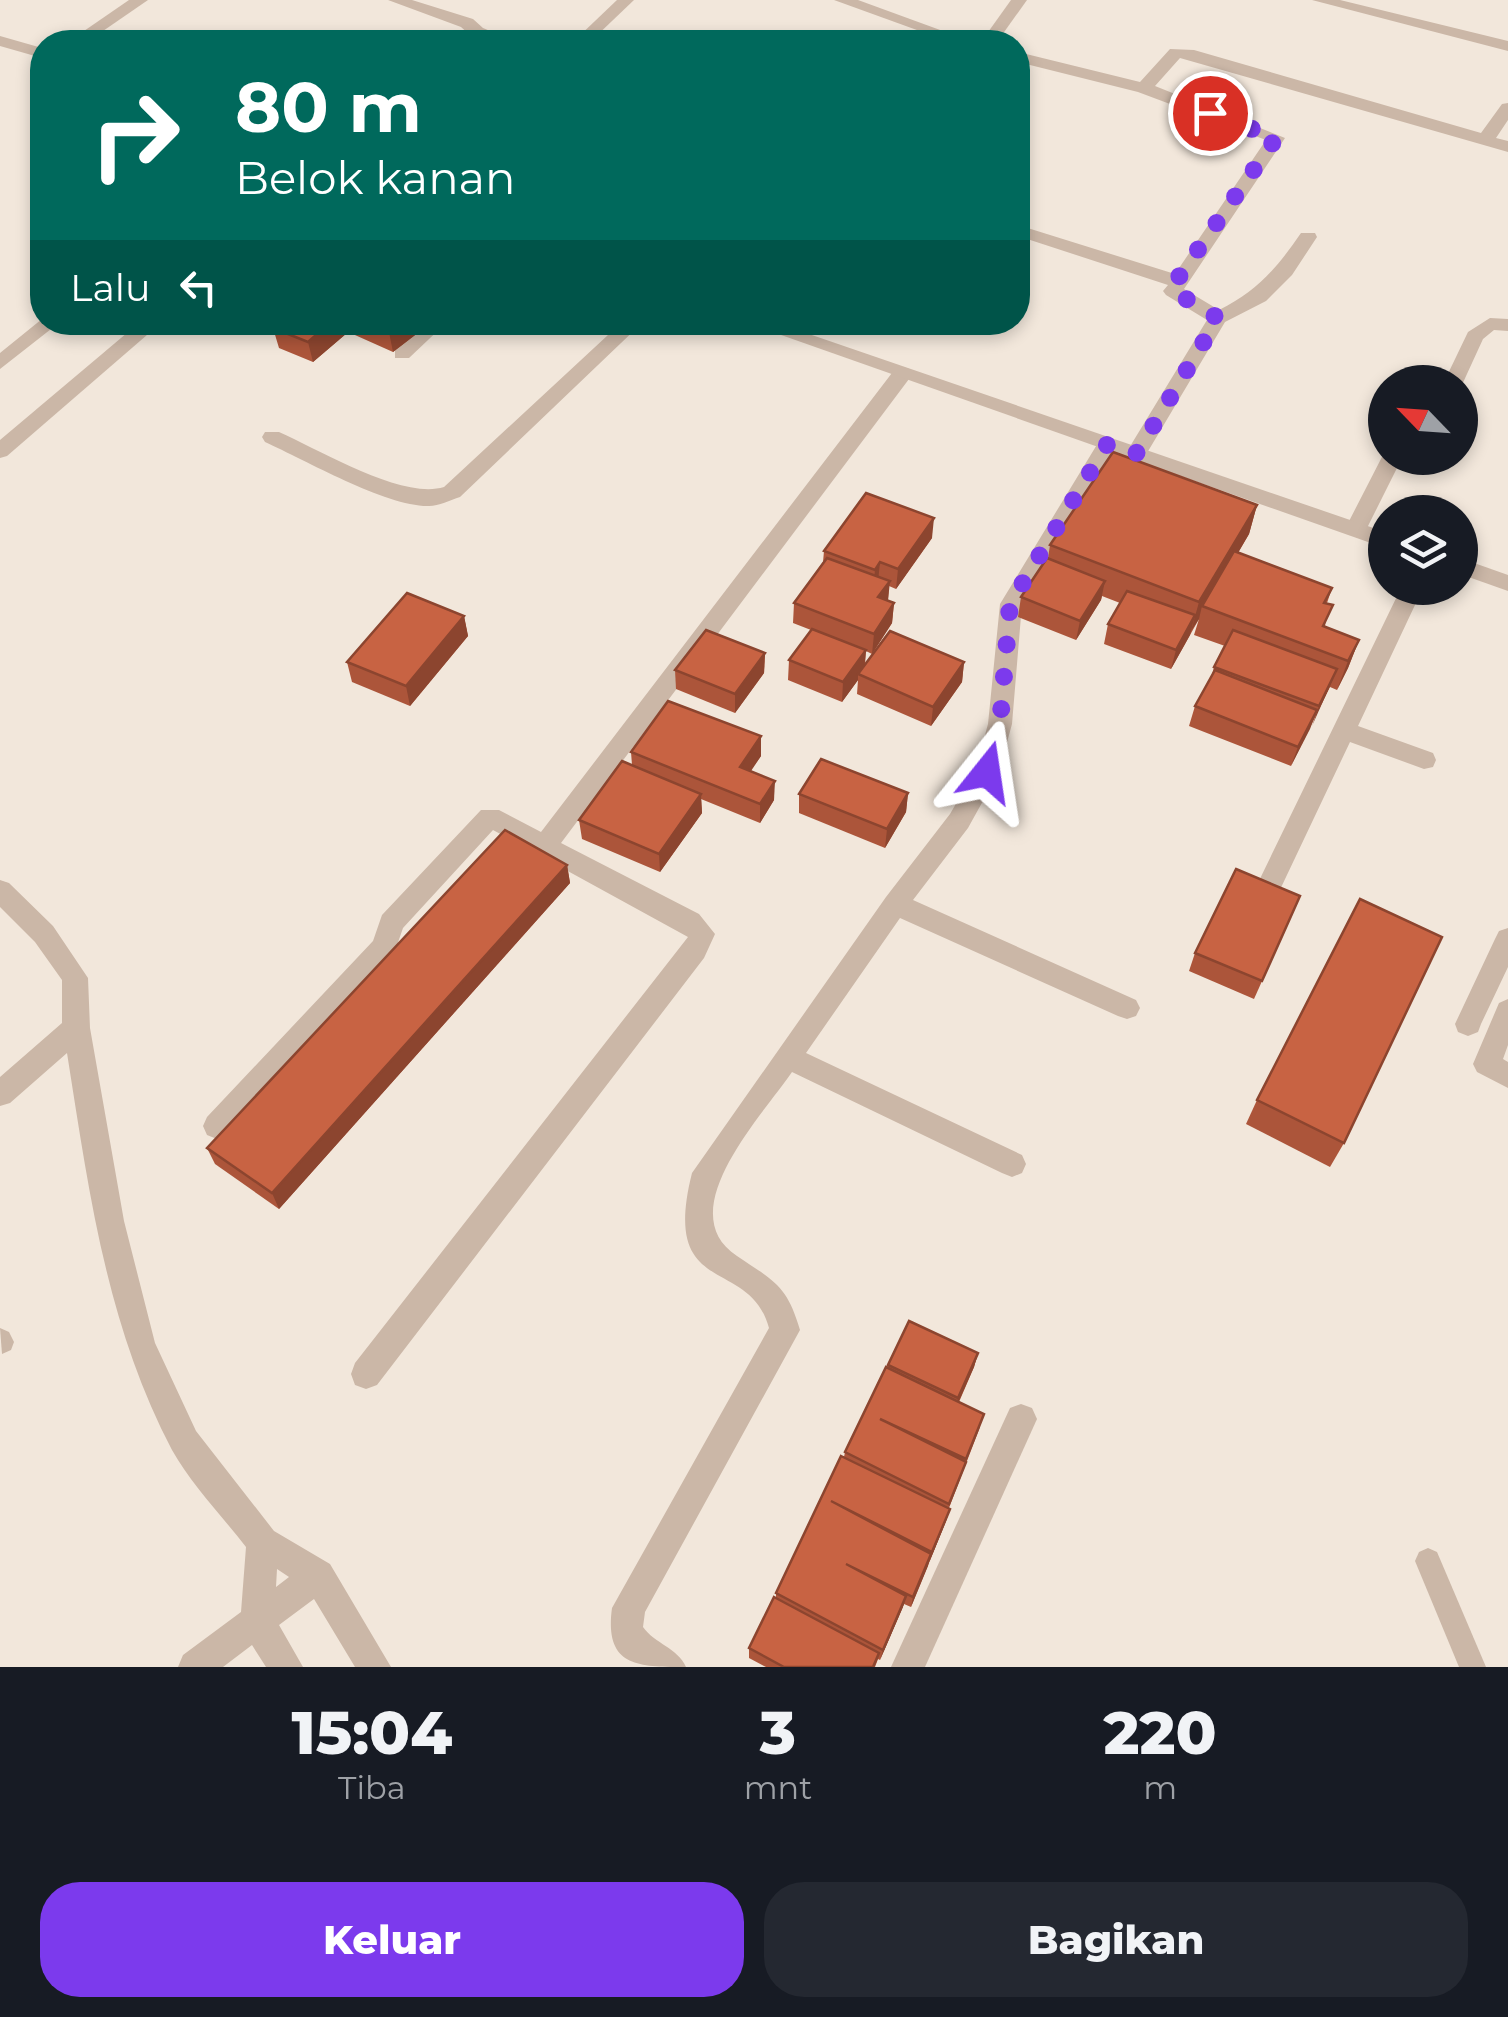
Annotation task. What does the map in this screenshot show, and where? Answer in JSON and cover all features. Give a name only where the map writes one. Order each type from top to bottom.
[{"type":"street","points":[[94,30],[140,0]]},
{"type":"street","points":[[396,0],[474,30]]},
{"type":"street","points":[[594,30],[626,0]]},
{"type":"street","points":[[842,0],[930,30]]},
{"type":"street","points":[[998,30],[1019,0]]},
{"type":"street","points":[[1320,0],[1508,46]]},
{"type":"street","points":[[0,41],[30,50]]},
{"type":"street","points":[[1144,88],[1176,53],[1188,54],[1508,147]]},
{"type":"street","points":[[1030,60],[1144,88],[1276,138],[1176,281],[1173,291],[1180,299],[1218,318]]},
{"type":"street","points":[[1485,140],[1508,108]]},
{"type":"street","points":[[1030,234],[1176,281]]},
{"type":"street","points":[[1137,453],[1218,318],[1259,297],[1308,237]]},
{"type":"street","points":[[1462,365],[1475,336],[1490,324],[1508,325]]},
{"type":"street","points":[[0,362],[34,335]]},
{"type":"street","points":[[0,451],[138,335]]},
{"type":"street","points":[[402,353],[423,335]]},
{"type":"street","points":[[272,437],[398,494],[430,499],[452,492],[620,335]]},
{"type":"street","points":[[790,335],[1368,534]]},
{"type":"street","points":[[544,848],[902,374]]},
{"type":"street","points":[[670,1667],[640,1651],[626,1631],[629,1608],[785,1330],[784,1313],[776,1299],[708,1254],[696,1228],[696,1202],[706,1173],[895,904],[959,821],[987,772],[1000,724],[1010,604],[1108,443]]},
{"type":"street","points":[[1356,530],[1383,475]]},
{"type":"street","points":[[1478,572],[1508,583]]},
{"type":"street","points":[[1268,889],[1404,605]]},
{"type":"street","points":[[1344,730],[1424,760]]},
{"type":"street","points":[[217,1126],[398,945],[391,923],[490,817],[508,838],[544,848],[690,922],[702,934],[696,950],[366,1374]]},
{"type":"street","points":[[0,890],[44,934],[75,978],[76,1028],[110,1221],[140,1345],[185,1442],[263,1542],[318,1576],[374,1667]]},
{"type":"street","points":[[895,904],[1128,1008]]},
{"type":"street","points":[[1468,1024],[1508,940]]},
{"type":"street","points":[[1508,1011],[1487,1064],[1508,1076]]},
{"type":"street","points":[[0,1094],[76,1028]]},
{"type":"street","points":[[788,1056],[1012,1164]]},
{"type":"street","points":[[908,1667],[1022,1419]]},
{"type":"street","points":[[263,1542],[257,1622],[286,1667]]},
{"type":"street","points":[[195,1667],[318,1576]]},
{"type":"lane","points":[[1428,1561],[1473,1667]]},
{"type":"building","points":[[290,335],[316,335],[308,342]]},
{"type":"building","points":[[1113,452],[1257,505],[1199,602],[1050,545]]},
{"type":"building","points":[[866,493],[934,518],[898,569],[880,562],[875,570],[824,551]]},
{"type":"building","points":[[1234,551],[1332,588],[1324,603],[1333,605],[1323,626],[1359,640],[1348,661],[1202,606]]},
{"type":"building","points":[[827,558],[890,581],[878,597],[894,603],[874,634],[794,603]]},
{"type":"building","points":[[1047,558],[1105,581],[1080,621],[1021,597]]},
{"type":"building","points":[[1127,591],[1195,615],[1176,650],[1108,624]]},
{"type":"building","points":[[407,593],[464,616],[406,686],[347,662]]},
{"type":"building","points":[[812,629],[866,650],[843,682],[789,660]]},
{"type":"building","points":[[706,630],[765,653],[735,694],[675,670]]},
{"type":"building","points":[[1233,630],[1337,669],[1319,706],[1214,667]]},
{"type":"building","points":[[890,631],[964,662],[933,707],[858,674]]},
{"type":"building","points":[[1215,670],[1317,710],[1298,747],[1195,706]]},
{"type":"building","points":[[668,701],[761,736],[740,767],[775,781],[760,804],[631,752]]},
{"type":"building","points":[[821,759],[908,793],[887,829],[799,794]]},
{"type":"building","points":[[622,761],[701,794],[659,854],[579,820]]},
{"type":"building","points":[[505,830],[567,865],[272,1193],[207,1148]]},
{"type":"building","points":[[1236,869],[1300,896],[1262,981],[1195,953]]},
{"type":"building","points":[[1360,899],[1442,937],[1344,1143],[1257,1100]]},
{"type":"building","points":[[909,1321],[978,1353],[958,1398],[888,1365]]},
{"type":"building","points":[[886,1367],[984,1414],[966,1459],[880,1419],[966,1462],[949,1504],[845,1452]]},
{"type":"building","points":[[841,1456],[950,1509],[932,1552],[831,1501],[931,1554],[913,1597],[846,1564],[906,1596],[883,1650],[776,1593]]},
{"type":"building","points":[[774,1597],[879,1653],[873,1667],[784,1667],[749,1648]]},
{"type":"route","points":[[987,772],[1000,724],[1010,604],[1108,443],[1137,453],[1218,318],[1180,299],[1173,291],[1176,281],[1276,138],[1210,113]]}]
